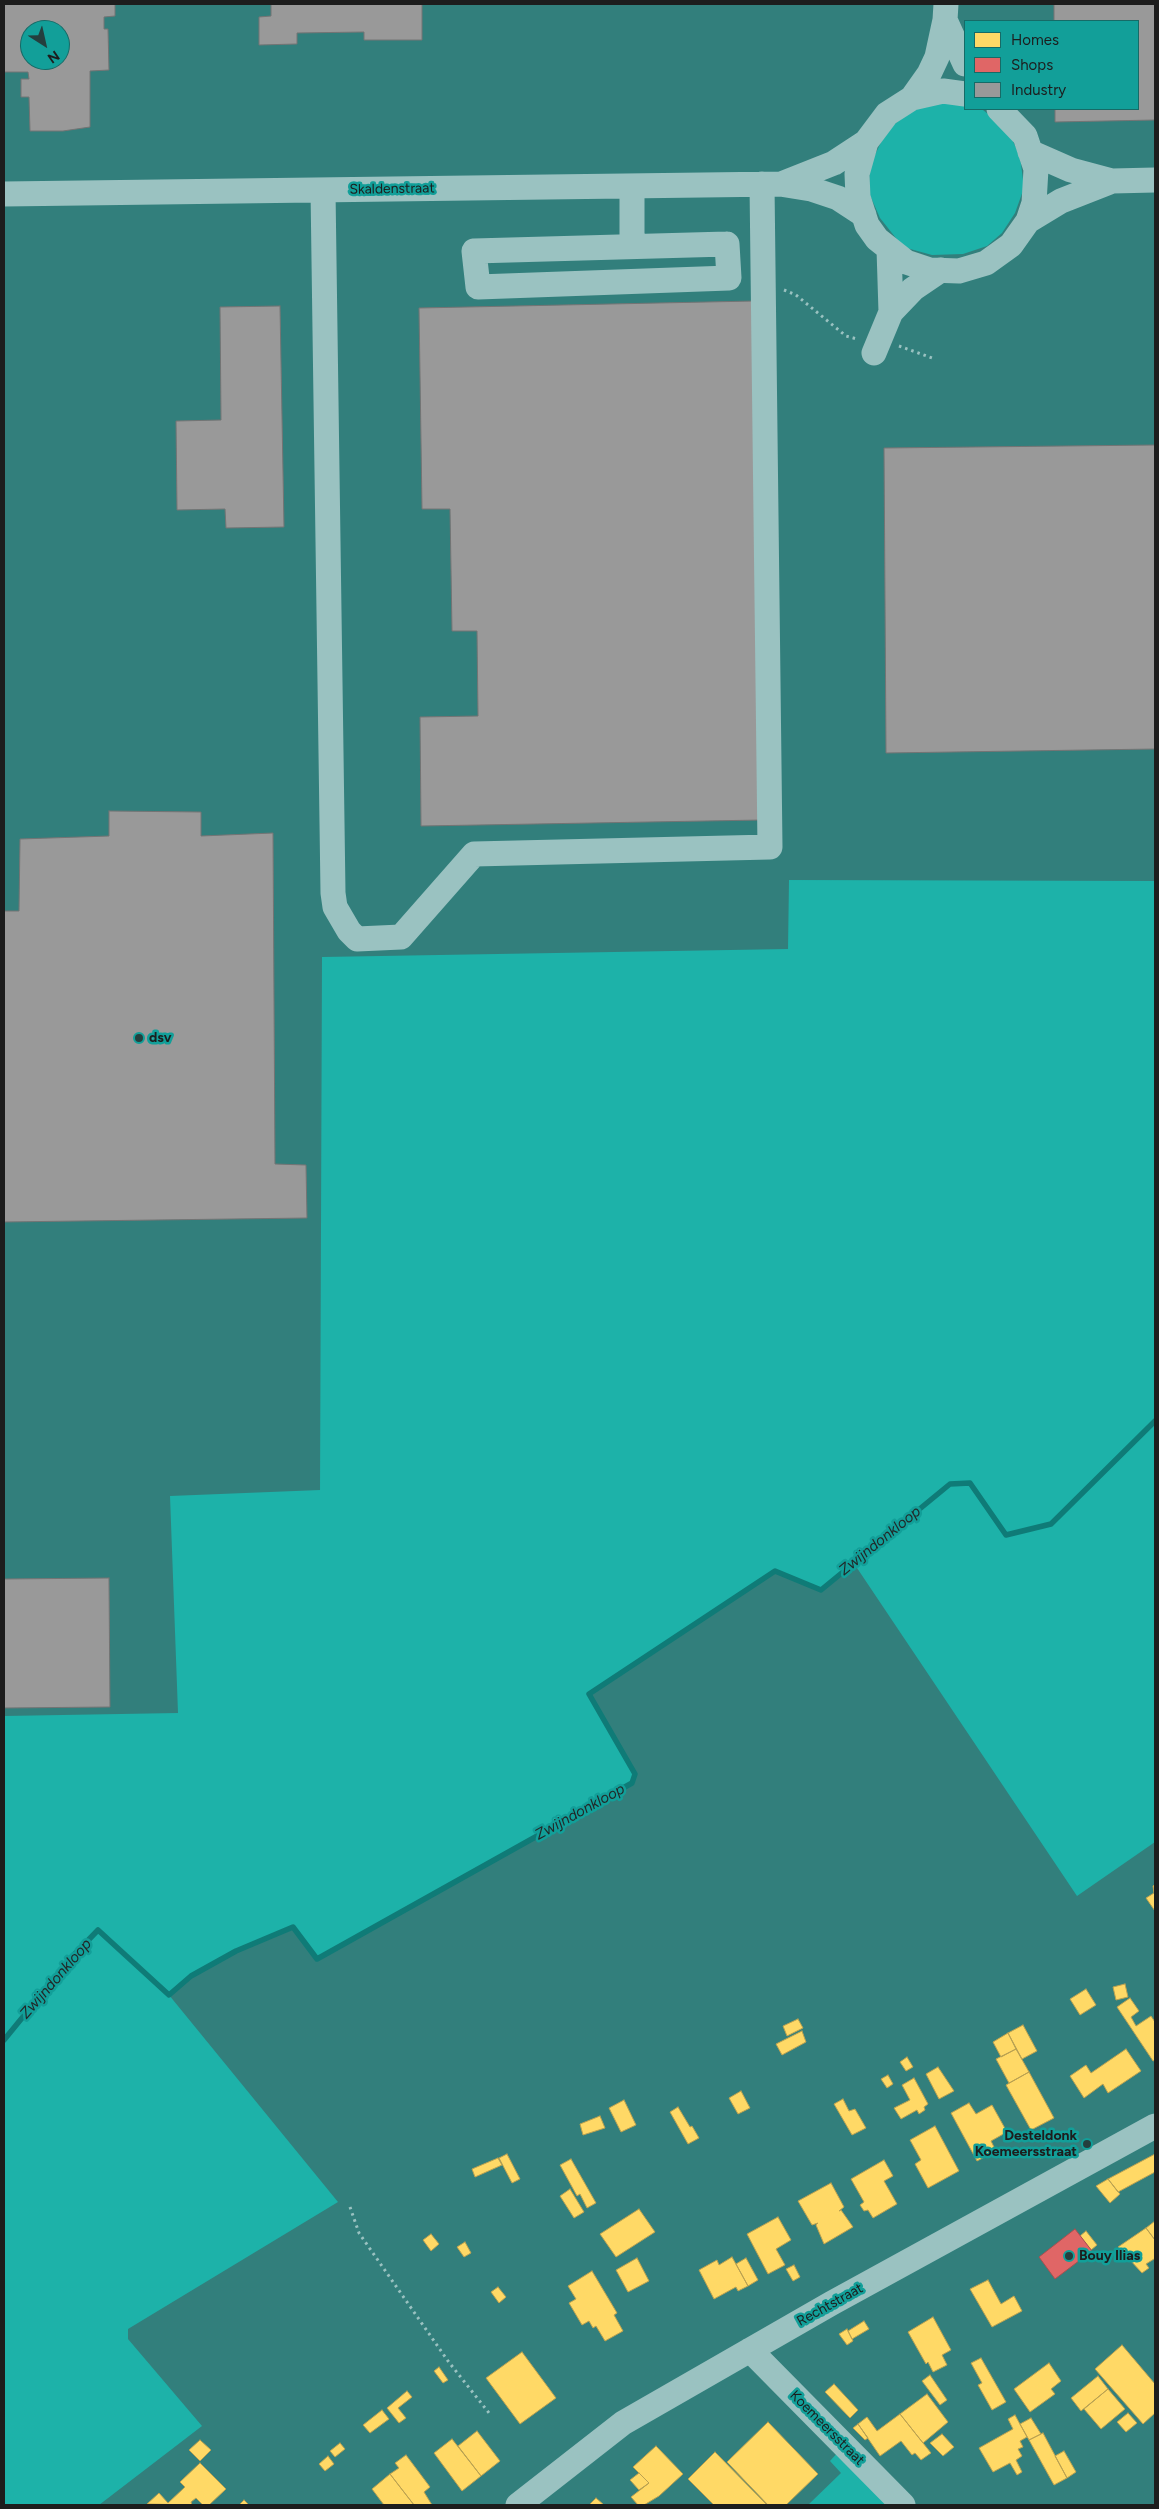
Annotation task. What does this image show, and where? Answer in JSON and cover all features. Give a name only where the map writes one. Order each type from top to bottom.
[{"type":"street","points":[[945,12],[964,61]]},
{"type":"street","points":[[912,98],[929,74],[937,57],[945,12]]},
{"type":"street","name":"Skaldenstraat","points":[[771,184],[834,163],[866,142],[887,114],[912,98],[943,91],[964,94]]},
{"type":"street","name":"Skaldenstraat","points":[[866,142],[857,174],[858,197],[864,215],[877,240],[906,262],[930,270],[959,271],[986,263],[1011,245],[1028,220],[1034,203],[1036,169],[1025,136],[1000,110]]},
{"type":"street","name":"Skaldenstraat","points":[[1030,152],[1071,170],[1112,181],[1155,180]]},
{"type":"street","name":"Skaldenstraat","points":[[1028,220],[1061,201],[1112,181]]},
{"type":"street","points":[[323,190],[332,893],[335,907],[356,939],[401,937],[474,854],[770,847],[763,281],[771,184]]},
{"type":"street","name":"Skaldenstraat","points":[[4,194],[771,184],[811,189],[838,198],[864,215]]},
{"type":"street","points":[[632,186],[632,246]]},
{"type":"street","points":[[727,244],[729,278],[478,287],[474,251],[632,246],[727,244]]},
{"type":"street","points":[[889,249],[891,312]]},
{"type":"street","points":[[877,346],[891,312],[913,290],[941,270]]},
{"type":"street","name":"Rechtstraat","points":[[518,2505],[623,2423],[750,2350],[1155,2126]]},
{"type":"street","name":"Koemeersstraat","points":[[750,2350],[903,2505]]},
{"type":"path","points":[[763,281],[796,296],[846,336],[877,346],[935,359]]},
{"type":"path","points":[[350,2206],[359,2233],[448,2361],[489,2412]]},
{"type":"green space","points":[[950,101],[964,105],[964,110],[983,110],[1007,129],[1020,156],[1024,188],[1015,213],[1002,233],[987,246],[963,254],[932,255],[903,247],[880,218],[869,193],[870,165],[887,130],[915,108]]},
{"type":"green space","points":[[789,880],[1155,881],[1155,1842],[1077,1896],[855,1565],[821,1590],[775,1571],[589,1694],[635,1774],[632,1783],[317,1959],[293,1927],[236,1951],[191,1976],[169,1995],[338,2202],[128,2329],[128,2339],[202,2426],[99,2505],[4,2505],[4,1716],[178,1713],[170,1496],[320,1490],[322,957],[788,949]]},
{"type":"green space","points":[[839,2451],[893,2505],[808,2505],[841,2473],[830,2461]]},
{"type":"building: Homes","points":[[1155,1884],[1155,1911],[1146,1898],[1154,1893],[1153,1886]]},
{"type":"building: Homes","points":[[1125,1984],[1128,1997],[1116,2000],[1113,1987]]},
{"type":"building: Homes","points":[[1086,1989],[1096,2005],[1080,2015],[1070,1999]]},
{"type":"building: Homes","points":[[1130,1998],[1139,2011],[1131,2017],[1136,2026],[1151,2016],[1155,2022],[1155,2060],[1153,2061],[1117,2007]]},
{"type":"building: Homes","points":[[798,2019],[803,2028],[787,2036],[783,2026]]},
{"type":"building: Homes","points":[[1023,2025],[1037,2051],[1022,2059],[1008,2033]]},
{"type":"building: Homes","points":[[802,2031],[806,2042],[782,2055],[776,2044]]},
{"type":"building: Homes","points":[[1008,2033],[1016,2049],[1001,2057],[993,2042]]},
{"type":"building: Homes","points":[[1016,2049],[1029,2072],[1009,2083],[996,2059]]},
{"type":"building: Homes","points":[[1126,2049],[1141,2071],[1108,2093],[1103,2084],[1084,2098],[1070,2076],[1086,2065],[1091,2073]]},
{"type":"building: Homes","points":[[907,2057],[913,2067],[906,2071],[900,2062]]},
{"type":"building: Homes","points":[[938,2067],[954,2091],[939,2099],[926,2074]]},
{"type":"building: Homes","points":[[1029,2072],[1054,2118],[1031,2130],[1006,2085]]},
{"type":"building: Homes","points":[[888,2075],[893,2084],[887,2088],[881,2079]]},
{"type":"building: Homes","points":[[914,2078],[928,2104],[924,2107],[925,2110],[919,2114],[917,2110],[901,2119],[894,2108],[910,2100],[902,2085]]},
{"type":"building: Homes","points":[[741,2091],[750,2108],[738,2114],[729,2098]]},
{"type":"building: Homes","points":[[843,2099],[849,2111],[855,2109],[866,2128],[852,2135],[834,2104]]},
{"type":"building: Homes","points":[[624,2100],[636,2125],[621,2132],[609,2108]]},
{"type":"building: Homes","points":[[969,2103],[976,2114],[992,2105],[1007,2132],[991,2141],[996,2151],[977,2161],[951,2113]]},
{"type":"building: Homes","points":[[678,2107],[699,2138],[688,2144],[670,2112]]},
{"type":"building: Homes","points":[[600,2116],[605,2128],[583,2135],[580,2124]]},
{"type":"building: Homes","points":[[935,2126],[959,2171],[928,2188],[915,2164],[921,2160],[910,2140]]},
{"type":"building: Homes","points":[[507,2154],[520,2179],[512,2183],[499,2158]]},
{"type":"building: Homes","points":[[1155,2154],[1155,2172],[1118,2192],[1108,2179]]},
{"type":"building: Homes","points":[[498,2158],[502,2165],[475,2177],[472,2169]]},
{"type":"building: Homes","points":[[571,2159],[596,2203],[587,2208],[580,2194],[577,2196],[560,2165]]},
{"type":"building: Homes","points":[[884,2160],[893,2176],[884,2181],[897,2204],[873,2218],[868,2210],[864,2211],[860,2205],[864,2202],[851,2179]]},
{"type":"building: Homes","points":[[1108,2179],[1120,2194],[1110,2203],[1096,2186]]},
{"type":"building: Homes","points":[[831,2183],[844,2207],[839,2211],[841,2210],[853,2227],[824,2244],[816,2225],[818,2223],[812,2225],[798,2201]]},
{"type":"building: Homes","points":[[570,2189],[584,2212],[574,2218],[560,2196]]},
{"type":"building: Homes","points":[[639,2209],[655,2232],[616,2257],[600,2234]]},
{"type":"building: Homes","points":[[778,2217],[791,2240],[776,2249],[785,2265],[768,2274],[747,2234]]},
{"type":"building: Homes","points":[[1155,2221],[1155,2240],[1146,2228]]},
{"type":"building: Homes","points":[[1146,2228],[1155,2240],[1155,2261],[1154,2259],[1146,2264],[1149,2268],[1142,2273],[1118,2247]]},
{"type":"building: Homes","points":[[1086,2231],[1097,2245],[1091,2250],[1080,2236]]},
{"type":"building: Homes","points":[[431,2234],[439,2244],[431,2251],[423,2240]]},
{"type":"building: Homes","points":[[465,2242],[471,2253],[464,2257],[457,2247]]},
{"type":"building: Homes","points":[[732,2257],[748,2286],[738,2291],[736,2287],[714,2299],[699,2270],[717,2260],[719,2265]]},
{"type":"building: Homes","points":[[637,2258],[649,2281],[628,2292],[616,2270]]},
{"type":"building: Homes","points":[[746,2258],[758,2280],[748,2286],[736,2264]]},
{"type":"building: Homes","points":[[794,2265],[800,2277],[793,2281],[786,2269]]},
{"type":"building: Homes","points":[[592,2271],[617,2313],[614,2315],[623,2331],[605,2341],[596,2326],[593,2328],[589,2321],[582,2325],[569,2303],[576,2299],[568,2286]]},
{"type":"building: Homes","points":[[988,2280],[1001,2304],[1014,2296],[1022,2311],[992,2327],[970,2289]]},
{"type":"building: Homes","points":[[498,2287],[506,2297],[499,2303],[491,2292]]},
{"type":"building: Homes","points":[[933,2317],[951,2350],[942,2355],[947,2365],[933,2372],[928,2362],[926,2364],[908,2332]]},
{"type":"building: Homes","points":[[864,2321],[869,2329],[852,2339],[848,2331]]},
{"type":"building: Homes","points":[[847,2329],[853,2341],[847,2345],[839,2334]]},
{"type":"building: Homes","points":[[1122,2345],[1155,2384],[1155,2413],[1143,2424],[1095,2369]]},
{"type":"building: Homes","points":[[522,2352],[556,2398],[520,2424],[486,2378]]},
{"type":"building: Homes","points":[[981,2358],[1006,2402],[992,2410],[978,2385],[982,2383],[971,2363]]},
{"type":"building: Homes","points":[[1049,2363],[1061,2381],[1051,2389],[1055,2394],[1030,2412],[1014,2389]]},
{"type":"building: Homes","points":[[439,2367],[448,2380],[443,2383],[434,2371]]},
{"type":"building: Homes","points":[[930,2375],[947,2400],[940,2405],[922,2381]]},
{"type":"building: Homes","points":[[1098,2376],[1108,2389],[1081,2411],[1071,2398]]},
{"type":"building: Homes","points":[[834,2384],[858,2410],[850,2418],[825,2392]]},
{"type":"building: Homes","points":[[1108,2389],[1125,2409],[1101,2429],[1084,2409]]},
{"type":"building: Homes","points":[[407,2391],[412,2397],[398,2408],[406,2418],[399,2423],[387,2408]]},
{"type":"building: Homes","points":[[927,2394],[948,2422],[923,2443],[900,2414]]},
{"type":"building: Homes","points":[[382,2410],[389,2419],[370,2433],[363,2425]]},
{"type":"building: Homes","points":[[1128,2413],[1137,2423],[1126,2432],[1117,2422]]},
{"type":"building: Homes","points":[[900,2414],[931,2453],[921,2460],[915,2453],[912,2455],[901,2441],[880,2456],[858,2424],[867,2417],[877,2431]]},
{"type":"building: Homes","points":[[1015,2415],[1027,2437],[1020,2441],[1023,2447],[1018,2449],[1022,2456],[1016,2460],[1022,2472],[1017,2475],[1010,2463],[993,2472],[979,2448],[1013,2429],[1008,2419]]},
{"type":"building: Homes","points":[[1031,2418],[1041,2434],[1029,2440],[1020,2424]]},
{"type":"building: Homes","points":[[768,2422],[818,2474],[786,2505],[768,2505],[727,2462]]},
{"type":"building: Homes","points":[[858,2424],[868,2438],[865,2440],[853,2428]]},
{"type":"building: Homes","points":[[477,2431],[500,2461],[481,2476],[458,2446]]},
{"type":"building: Homes","points":[[1043,2433],[1067,2478],[1054,2485],[1029,2440]]},
{"type":"building: Homes","points":[[942,2434],[954,2447],[943,2456],[930,2443]]},
{"type":"building: Homes","points":[[452,2439],[481,2476],[462,2491],[434,2453]]},
{"type":"building: Homes","points":[[200,2440],[211,2450],[200,2461],[189,2450]]},
{"type":"building: Homes","points":[[340,2443],[345,2449],[335,2457],[330,2451]]},
{"type":"building: Homes","points":[[656,2446],[683,2474],[659,2496],[644,2505],[638,2505],[631,2497],[649,2483],[633,2467]]},
{"type":"building: Homes","points":[[1064,2451],[1076,2472],[1067,2478],[1055,2456]]},
{"type":"building: Homes","points":[[715,2452],[767,2505],[714,2505],[688,2479]]},
{"type":"building: Homes","points":[[406,2455],[430,2487],[424,2492],[432,2505],[414,2505],[390,2474],[399,2468],[395,2463]]},
{"type":"building: Homes","points":[[328,2456],[334,2464],[325,2471],[319,2464]]},
{"type":"building: Homes","points":[[200,2463],[226,2489],[209,2505],[203,2505],[196,2498],[191,2502],[192,2505],[147,2504],[159,2493],[168,2503],[185,2487],[180,2482]]},
{"type":"building: Homes","points":[[639,2473],[649,2483],[639,2490],[630,2480]]},
{"type":"building: Homes","points":[[390,2474],[414,2505],[384,2505],[372,2489]]},
{"type":"building: Homes","points":[[596,2498],[604,2505],[589,2505]]},
{"type":"building: Homes","points":[[244,2500],[249,2505],[239,2505]]},
{"type":"building: Shops","points":[[1075,2229],[1092,2251],[1055,2279],[1039,2257]]},
{"type":"building: Industry","points":[[4,4],[115,4],[115,16],[104,17],[104,29],[108,29],[109,70],[90,71],[90,127],[63,131],[30,131],[29,97],[21,97],[21,79],[29,79],[28,72],[4,72]]},
{"type":"building: Industry","points":[[271,4],[422,4],[422,40],[364,40],[364,32],[297,33],[297,44],[259,45],[259,17],[271,16]]},
{"type":"building: Industry","points":[[1054,4],[1155,4],[1155,120],[1055,122],[1055,110],[1139,110],[1139,20],[1054,20]]},
{"type":"building: Industry","points":[[754,301],[762,820],[421,826],[420,717],[478,716],[477,631],[452,631],[450,509],[422,509],[419,308]]},
{"type":"building: Industry","points":[[280,306],[284,527],[226,528],[225,509],[177,510],[176,421],[221,420],[220,307]]},
{"type":"building: Industry","points":[[1155,445],[1155,749],[886,753],[884,448]]},
{"type":"building: Industry","name":"dsv","points":[[109,811],[201,812],[201,836],[273,833],[275,1164],[306,1165],[307,1218],[4,1222],[4,911],[19,911],[20,839],[109,836]]},
{"type":"building: Industry","points":[[109,1578],[110,1707],[4,1708],[4,1579]]},
{"type":"waterway","name":"Zwijndonkloop","points":[[4,2040],[71,1958],[98,1930],[169,1995],[191,1976],[236,1951],[293,1927],[317,1959],[632,1783],[635,1774],[589,1694],[775,1571],[821,1590],[950,1484],[970,1483],[1006,1535],[1051,1524],[1155,1421]]},
{"type":"place","name":"dsv","points":[[139,1038]]},
{"type":"place","name":"Desteldonk Koemeersstraat","points":[[1087,2144]]},
{"type":"place","name":"Bouy Ilias","points":[[1069,2256]]}]
